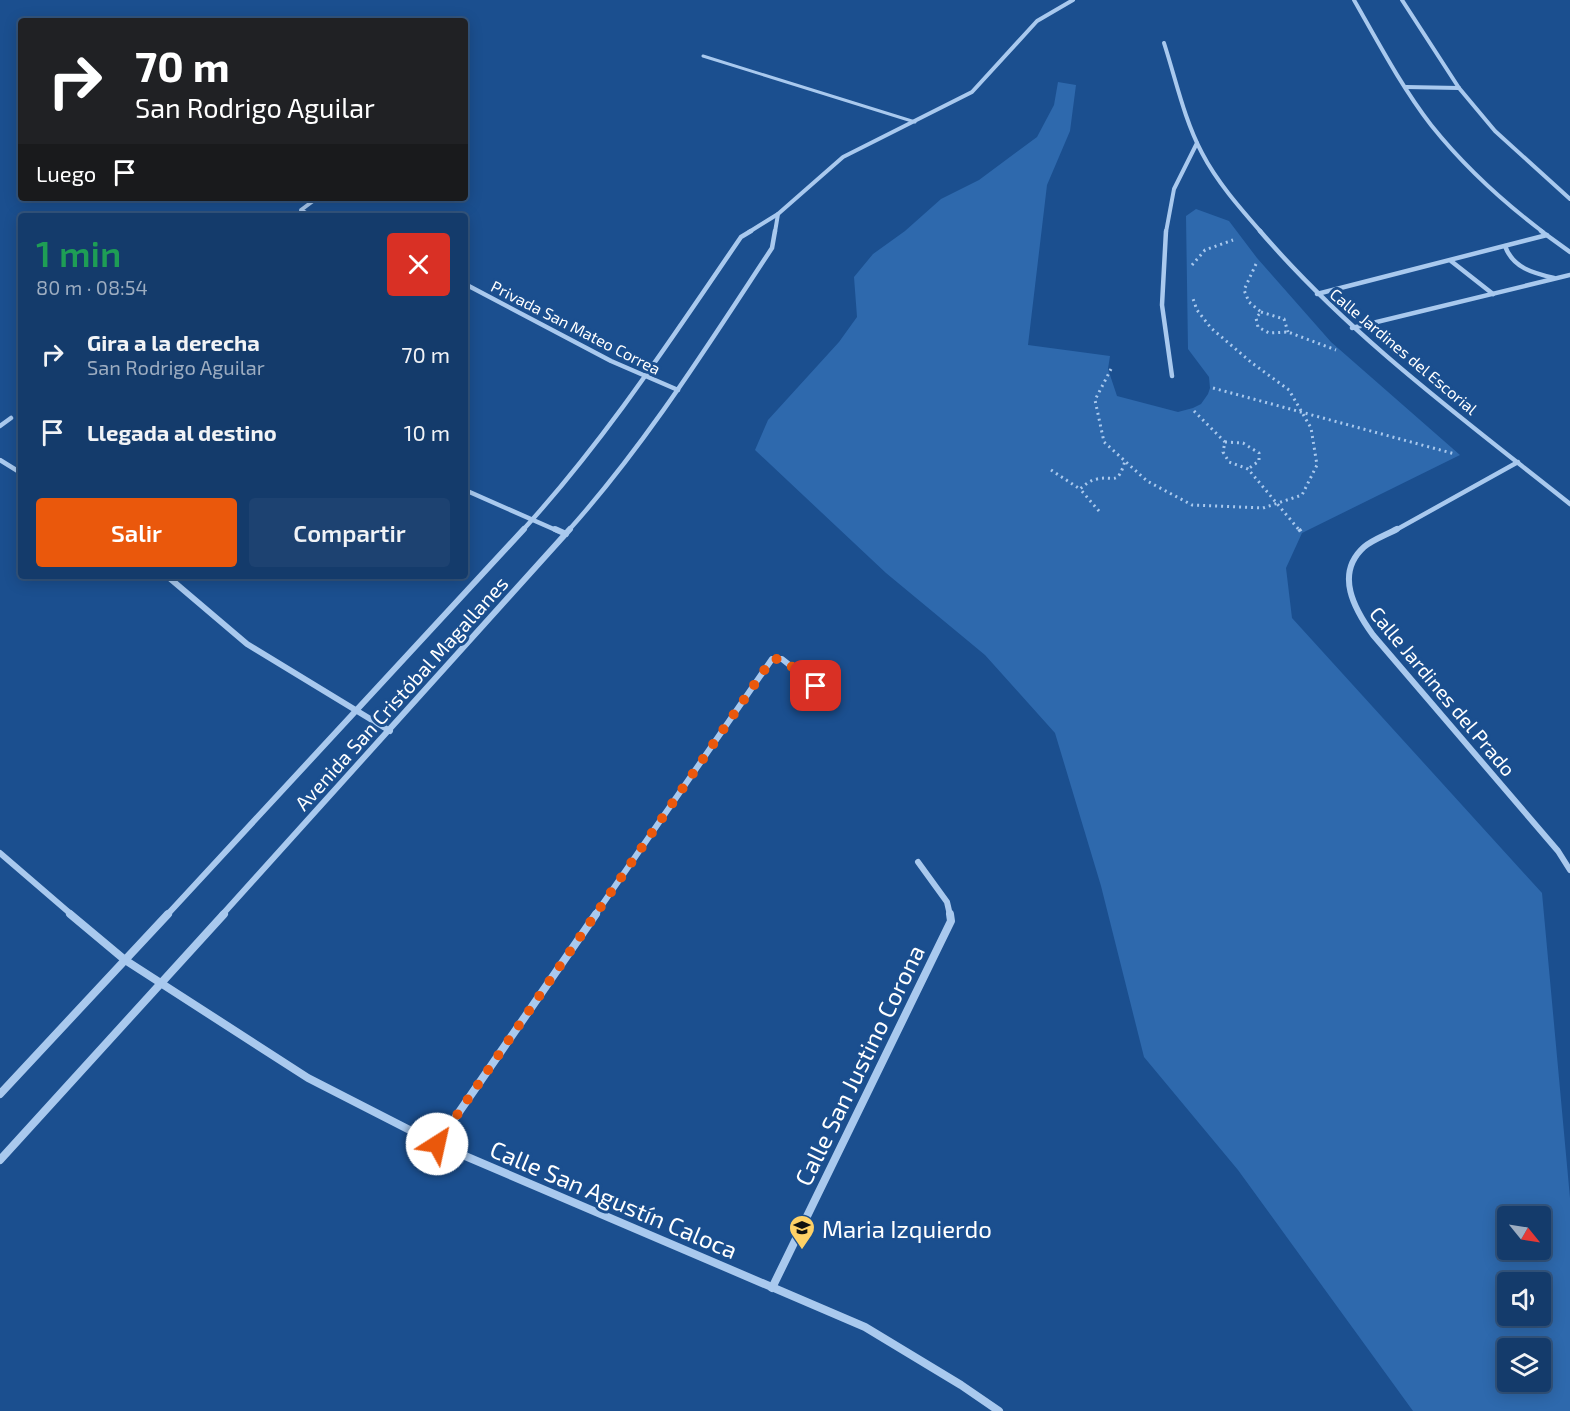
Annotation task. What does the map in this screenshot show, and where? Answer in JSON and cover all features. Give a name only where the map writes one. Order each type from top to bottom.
[{"type":"street","name":"Avenida San Cristóbal Magallanes","points":[[0,1094],[357,712],[570,478],[646,377],[741,237],[778,214],[843,158],[972,92],[1037,21],[1073,0]]},
{"type":"street","points":[[1354,0],[1406,87],[1442,138],[1483,182],[1546,235],[1570,252]]},
{"type":"street","points":[[1402,0],[1459,88],[1495,131],[1570,199]]},
{"type":"street","name":"Calle Jardines del Escorial","points":[[1164,42],[1197,143],[1226,189],[1266,240],[1352,328],[1427,392],[1570,504]]},
{"type":"street","points":[[1406,87],[1459,88]]},
{"type":"street","points":[[1172,376],[1162,305],[1164,243],[1174,189],[1197,143]]},
{"type":"street","points":[[306,213],[302,210],[312,201]]},
{"type":"street","name":"Avenida San Cristóbal Magallanes","points":[[0,1160],[390,731],[600,495],[678,390],[772,248],[778,214]]},
{"type":"street","points":[[1317,294],[1546,235]]},
{"type":"street","points":[[1505,246],[1507,255],[1521,268],[1555,279]]},
{"type":"street","points":[[1451,261],[1493,294]]},
{"type":"street","points":[[1352,328],[1570,275]]},
{"type":"street","name":"Privada San Mateo Correa","points":[[468,286],[646,377],[678,390]]},
{"type":"street","points":[[0,426],[11,418]]},
{"type":"street","points":[[0,460],[18,471]]},
{"type":"street","name":"Calle Jardines del Prado","points":[[1518,462],[1364,547],[1351,566],[1349,594],[1355,611],[1373,635],[1558,851],[1570,870]]},
{"type":"street","points":[[468,491],[566,534]]},
{"type":"street","points":[[171,579],[247,644],[390,731]]},
{"type":"street","points":[[437,1144],[772,659],[782,659],[816,686]]},
{"type":"street","name":"Calle San Agustín Caloca","points":[[0,853],[33,884],[125,960],[308,1078],[437,1144],[865,1328],[962,1385],[999,1411]]},
{"type":"street","name":"Calle San Justino Corona","points":[[772,1288],[951,921],[947,903],[918,862]]},
{"type":"lane","points":[[703,56],[916,122]]},
{"type":"path","points":[[1188,270],[1205,250],[1236,239]]},
{"type":"path","points":[[1256,264],[1244,290],[1249,302],[1261,312],[1285,318],[1289,325],[1288,332]]},
{"type":"path","points":[[1111,369],[1095,400],[1104,442],[1147,481],[1192,505],[1263,508],[1302,495],[1317,465],[1311,428],[1289,390],[1252,363],[1211,328],[1197,310],[1189,288]]},
{"type":"path","points":[[1261,312],[1256,318],[1258,327],[1269,333],[1288,332],[1336,350]]},
{"type":"path","points":[[1213,388],[1455,454]]},
{"type":"path","points":[[1194,411],[1226,442]]},
{"type":"path","points":[[1226,442],[1236,440],[1249,445],[1259,453],[1259,461],[1248,469]]},
{"type":"path","points":[[1226,442],[1223,452],[1229,462],[1248,469],[1301,532]]},
{"type":"path","points":[[1080,489],[1091,479],[1100,477],[1112,480],[1121,474],[1125,461]]},
{"type":"path","points":[[1051,470],[1080,489],[1099,511]]},
{"type":"shaded area","points":[[1058,82],[1076,85],[1070,131],[1047,185],[1028,345],[1110,356],[1108,369],[1117,396],[1178,412],[1201,404],[1210,388],[1209,377],[1188,349],[1186,216],[1196,209],[1229,221],[1257,258],[1331,342],[1460,455],[1302,533],[1286,568],[1292,618],[1542,893],[1570,1198],[1570,1411],[1413,1411],[1238,1170],[1144,1057],[1101,886],[1055,733],[985,655],[886,573],[755,450],[768,420],[839,342],[857,317],[854,277],[873,254],[905,231],[941,199],[979,180],[1037,137],[1054,105]]},
{"type":"place","name":"Maria Izquierdo","points":[[802,1251]]},
{"type":"route","points":[[437,1144],[772,659],[782,659],[816,686]]}]
